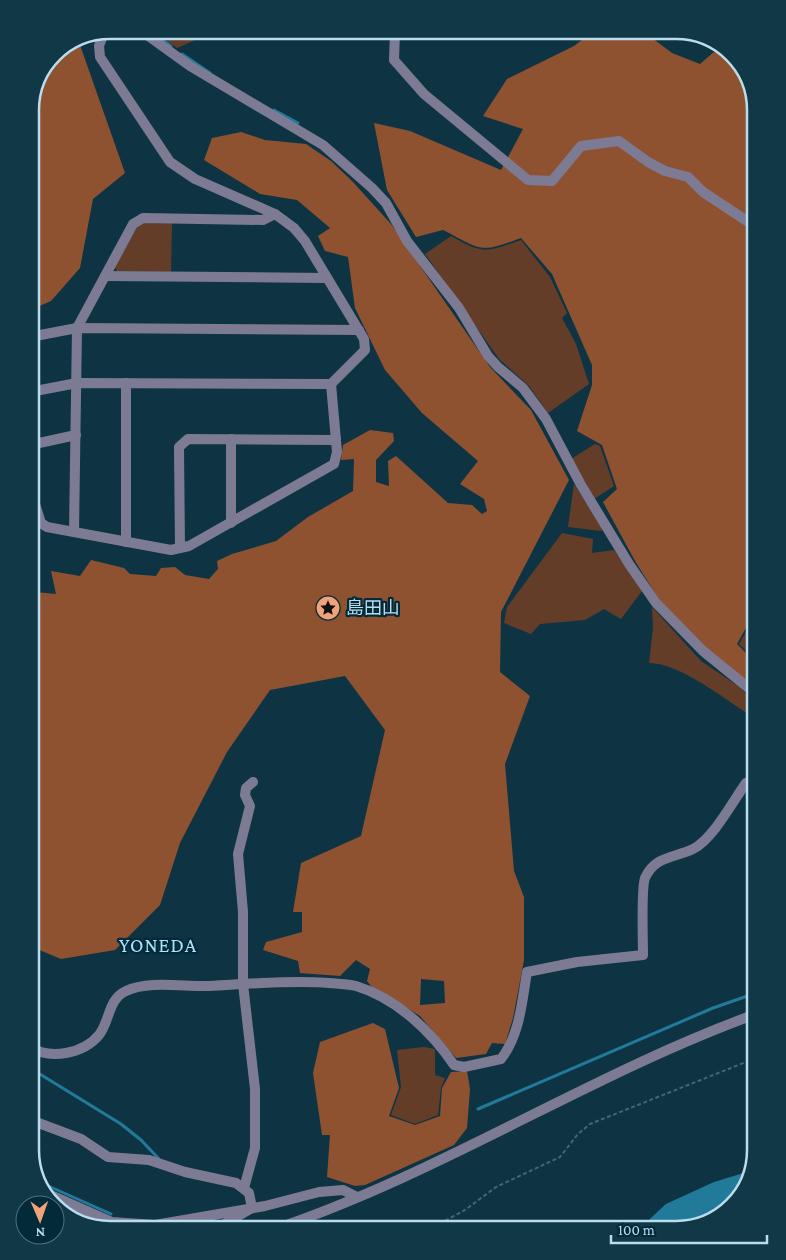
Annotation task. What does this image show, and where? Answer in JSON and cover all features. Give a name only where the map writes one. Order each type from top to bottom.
[{"type":"street","points":[[152,39],[190,66],[324,145],[386,203],[407,240],[459,308],[488,356],[523,388],[546,419],[581,485],[629,564],[656,603],[703,651],[747,687]]},
{"type":"street","points":[[395,39],[394,60],[424,94],[528,180],[552,182],[581,146],[619,141],[648,162],[665,171],[688,177],[703,192],[747,221]]},
{"type":"street","points":[[39,390],[77,383],[331,384],[365,350],[364,339],[359,330],[305,241],[294,228],[276,214],[195,179],[170,162],[100,57],[99,46],[101,40]]},
{"type":"street","points":[[74,532],[77,328],[133,224],[143,218],[263,220],[276,214]]},
{"type":"street","points":[[106,276],[327,278]]},
{"type":"street","points":[[39,335],[77,328],[359,330]]},
{"type":"street","points":[[126,383],[126,542]]},
{"type":"street","points":[[39,517],[41,523],[47,527],[171,550],[190,546],[334,464],[337,458],[331,384]]},
{"type":"street","points":[[39,443],[76,435]]},
{"type":"street","points":[[180,548],[179,447],[188,439],[336,440]]},
{"type":"street","points":[[231,439],[231,523]]},
{"type":"street","points":[[244,1188],[255,1148],[255,1089],[243,984],[244,912],[238,854],[250,806],[245,795],[246,788],[253,782]]},
{"type":"street","points":[[39,1052],[55,1055],[72,1051],[89,1042],[99,1034],[114,1000],[126,991],[163,984],[203,986],[316,982],[355,986],[387,1000],[417,1022],[444,1051],[454,1065],[464,1067],[501,1060],[508,1051],[515,1033],[527,972],[577,962],[643,955],[644,880],[652,868],[663,858],[693,849],[706,838],[747,783]]},
{"type":"street","points":[[294,1221],[357,1196],[536,1114],[620,1070],[712,1030],[747,1017]]},
{"type":"street","points":[[39,1123],[81,1139],[108,1157],[157,1162],[185,1172],[225,1180],[244,1188],[252,1200],[252,1208]]},
{"type":"street","points":[[173,1221],[252,1208],[318,1192],[343,1190],[357,1196]]},
{"type":"street","points":[[57,1198],[110,1221]]},
{"type":"street","points":[[230,1221],[252,1208]]},
{"type":"path","points":[[445,1221],[465,1210],[496,1187],[560,1157],[578,1134],[590,1124],[747,1062]]},
{"type":"shaded area","points":[[165,39],[198,39],[177,48]]},
{"type":"shaded area","points":[[583,39],[653,39],[672,53],[700,64],[715,51],[730,63],[740,78],[745,91],[747,100],[747,626],[737,644],[747,654],[747,684],[713,656],[668,614],[635,561],[603,502],[617,489],[602,445],[577,431],[592,385],[592,365],[552,274],[521,238],[497,246],[481,248],[443,230],[416,237],[387,190],[374,123],[410,131],[501,170],[523,129],[483,116],[507,79],[574,46]]},
{"type":"shaded area","points":[[80,45],[125,173],[93,199],[80,268],[51,301],[39,306],[39,105],[44,82],[51,70],[70,51]]},
{"type":"shaded area","points":[[241,132],[265,140],[306,144],[331,161],[391,224],[490,367],[531,410],[569,480],[501,612],[500,672],[530,696],[505,764],[514,871],[524,897],[524,960],[513,1018],[505,1044],[492,1043],[486,1054],[456,1058],[420,1016],[371,986],[367,981],[370,969],[356,960],[340,976],[300,973],[298,961],[263,950],[266,942],[302,932],[302,912],[293,912],[301,863],[361,836],[385,730],[345,676],[270,690],[227,752],[180,843],[160,905],[115,950],[61,959],[39,950],[39,592],[56,594],[51,571],[80,576],[91,560],[124,568],[130,574],[156,576],[161,568],[175,567],[185,575],[209,579],[218,569],[217,561],[232,554],[276,541],[308,517],[353,491],[354,459],[341,460],[343,445],[370,430],[393,433],[394,441],[376,460],[376,482],[389,486],[388,461],[396,456],[448,503],[472,505],[482,514],[487,511],[484,499],[460,484],[478,461],[422,413],[385,370],[355,308],[348,257],[325,251],[318,236],[330,228],[297,200],[260,194],[204,160],[212,138]],"holes":[[[421,979],[444,981],[445,1003],[420,1005]]]},
{"type":"shaded area","points":[[144,223],[172,223],[171,272],[117,271],[115,267],[137,227]]},
{"type":"shaded area","points":[[451,236],[478,249],[485,250],[521,240],[550,277],[567,313],[562,318],[576,344],[589,384],[548,413],[529,386],[499,359],[425,254]]},
{"type":"shaded area","points":[[595,444],[600,446],[614,486],[594,499],[571,459]]},
{"type":"shaded area","points":[[574,484],[603,529],[601,531],[568,527]]},
{"type":"shaded area","points":[[562,533],[593,539],[592,553],[614,550],[642,591],[621,619],[604,609],[585,620],[540,624],[531,634],[504,623],[507,607]]},
{"type":"shaded area","points":[[652,607],[701,661],[738,686],[747,694],[747,713],[688,675],[661,665],[649,663],[653,628]]},
{"type":"shaded area","points":[[747,630],[747,652],[739,644]]},
{"type":"shaded area","points":[[373,1023],[385,1029],[399,1088],[389,1116],[415,1125],[440,1116],[442,1088],[451,1072],[467,1071],[470,1089],[467,1128],[454,1145],[365,1185],[355,1186],[327,1177],[330,1135],[322,1135],[313,1073],[320,1042]]},
{"type":"shaded area","points":[[424,1047],[435,1049],[435,1075],[445,1078],[441,1088],[438,1115],[415,1124],[391,1115],[401,1087],[397,1050]]},
{"type":"water","points":[[744,1173],[730,1197],[708,1214],[686,1221],[648,1221],[666,1204],[714,1182]]},
{"type":"waterway","points":[[161,39],[171,46]]},
{"type":"waterway","points":[[182,54],[210,73]]},
{"type":"waterway","points":[[274,110],[298,123]]},
{"type":"waterway","points":[[478,1109],[713,1008],[747,996]]},
{"type":"waterway","points":[[39,1074],[121,1124],[141,1140],[159,1159]]},
{"type":"waterway","points":[[49,1186],[111,1214]]},
{"type":"place","name":"島田山","points":[[328,608]]},
{"type":"district","name":"YONEDA","points":[[158,945]]}]
